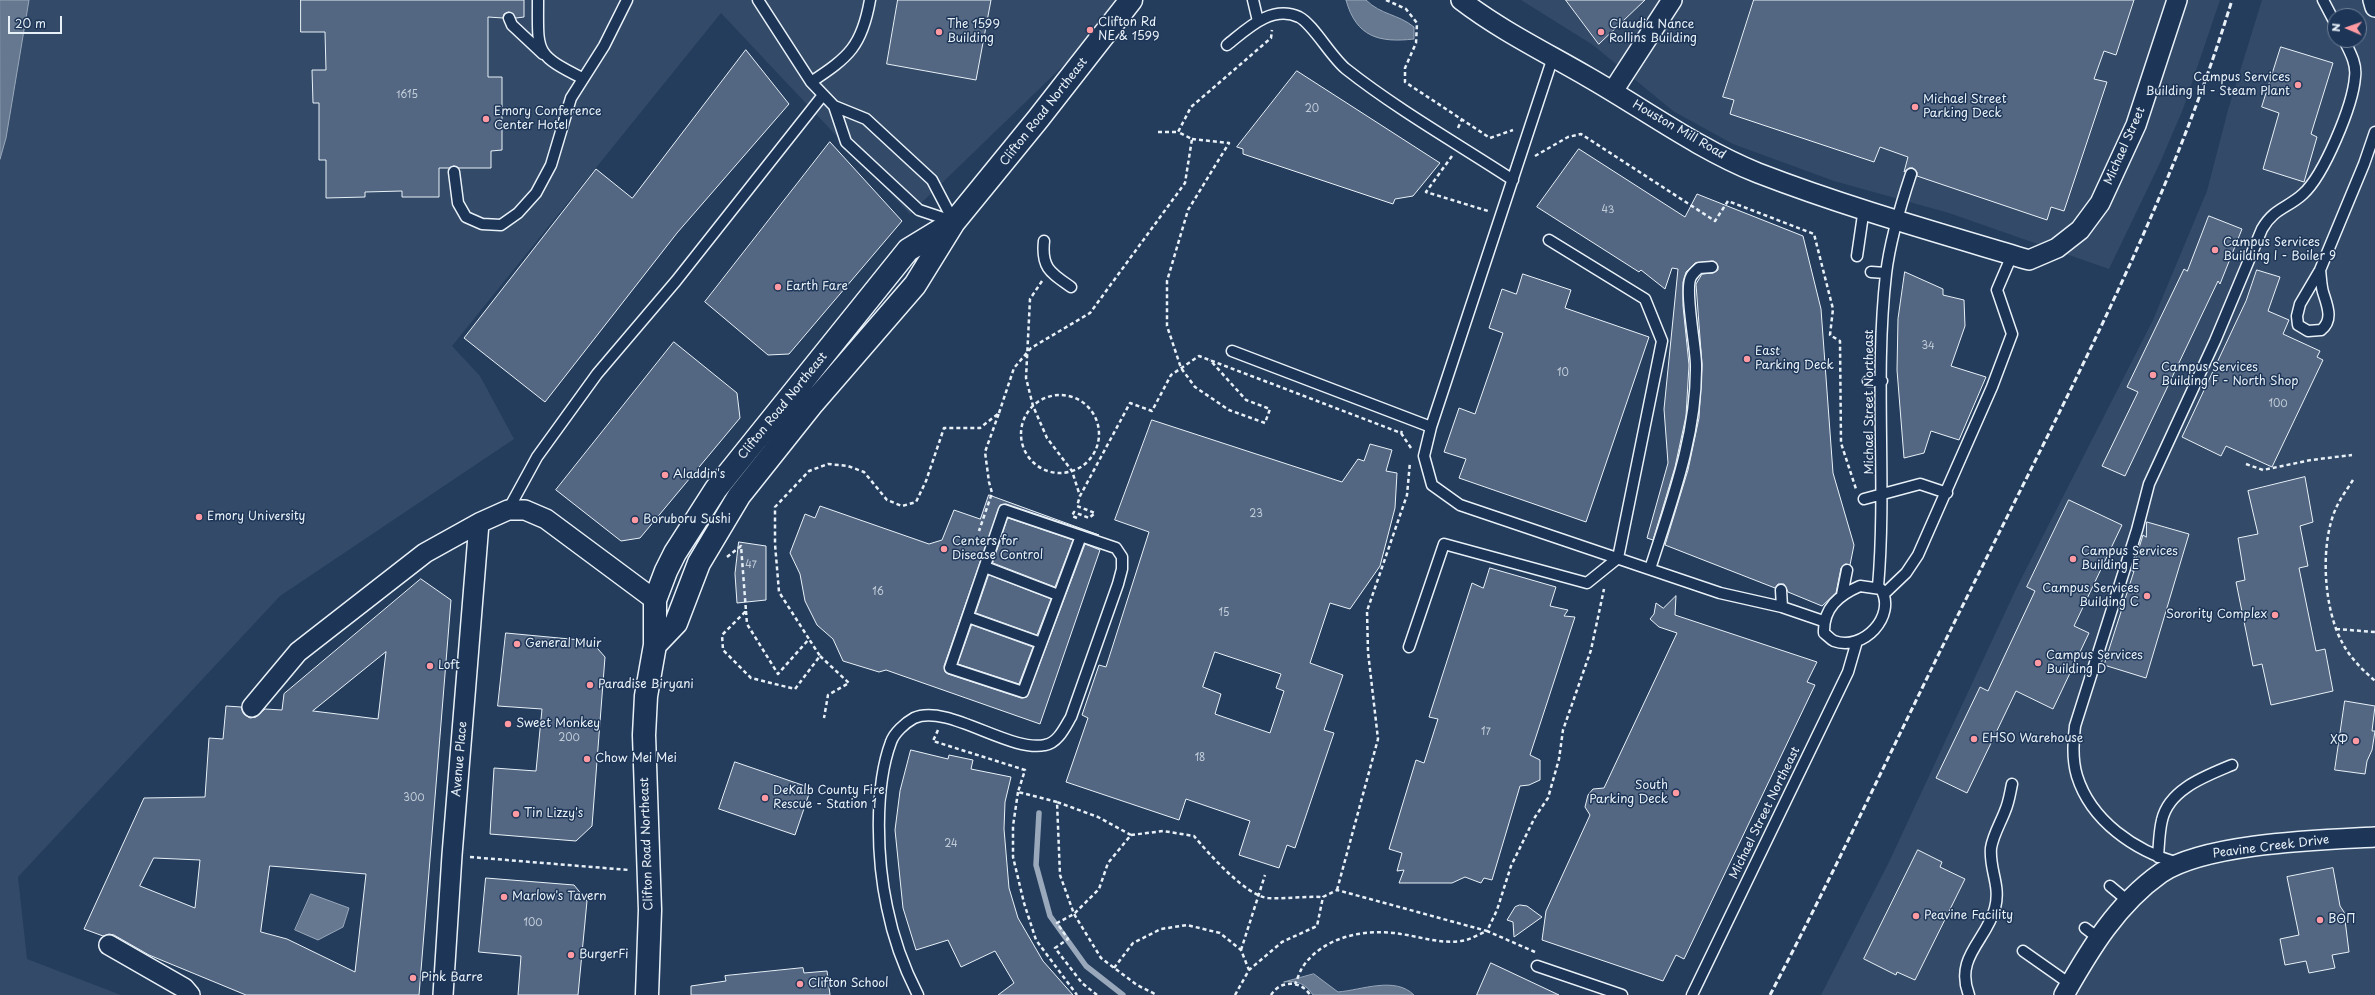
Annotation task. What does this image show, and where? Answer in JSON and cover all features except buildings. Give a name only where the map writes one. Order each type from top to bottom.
[{"type":"main road","name":"Clifton Road Northeast","points":[[655,645],[676,623],[699,563],[739,496],[813,403],[915,285],[954,222],[1038,119],[1131,0]]},
{"type":"main road","name":"Clifton Road Northeast","points":[[647,995],[650,957],[644,735],[646,696],[655,645],[655,600],[675,553],[704,504],[734,466],[908,250],[954,222]]},
{"type":"street","name":"Houston Mill Road","points":[[1461,0],[1488,19],[1614,91],[1702,146],[1730,160],[1758,172],[1864,208],[2020,258]]},
{"type":"street","points":[[1614,91],[1672,0]]},
{"type":"street","name":"Michael Street","points":[[2020,258],[2057,248],[2080,230],[2100,203],[2136,125],[2178,0]]},
{"type":"street","points":[[2373,0],[2375,7]]},
{"type":"street","points":[[252,707],[298,652],[424,553],[479,523],[508,510],[525,510],[546,519],[655,600]]},
{"type":"street","name":"Avenue Place","points":[[443,995],[452,855],[479,523]]},
{"type":"street","name":"Peavine Creek Drive","points":[[2067,990],[2091,933],[2162,873],[2180,864],[2200,856],[2232,850],[2318,840],[2375,837]]},
{"type":"street","points":[[109,945],[187,992]]},
{"type":"lane","points":[[538,0],[538,36],[541,48],[547,58]]},
{"type":"lane","points":[[454,172],[458,203],[466,217],[482,224],[501,225],[518,213],[536,193],[551,164],[571,98],[619,20],[627,0]]},
{"type":"lane","points":[[758,0],[811,82],[834,106],[846,142],[919,210],[954,222]]},
{"type":"lane","points":[[811,82],[840,63],[855,47],[863,30],[870,0]]},
{"type":"lane","points":[[1253,0],[1258,21]]},
{"type":"lane","points":[[1227,45],[1258,21],[1274,15],[1299,18],[1345,68],[1513,180]]},
{"type":"lane","points":[[509,18],[512,25],[553,64],[582,78]]},
{"type":"lane","points":[[2180,864],[2158,857],[2126,839],[2095,810],[2077,775],[2073,743],[2075,726],[2137,530],[2154,471],[2218,334],[2268,218],[2277,210],[2304,193],[2321,171],[2333,146],[2356,78],[2354,62],[2348,48]]},
{"type":"lane","points":[[1553,57],[1431,427],[1424,456],[1432,485],[1460,505],[1720,593],[1782,607],[1824,621]]},
{"type":"lane","points":[[508,510],[537,457],[598,374],[676,281],[823,94]]},
{"type":"lane","points":[[834,106],[866,119],[932,180],[954,222]]},
{"type":"lane","points":[[2320,270],[2328,307],[2328,320],[2321,330],[2308,331],[2298,325],[2298,310],[2320,270],[2364,164],[2375,132]]},
{"type":"lane","name":"Michael Street Northeast","points":[[1881,590],[1883,494],[1882,381],[1886,273],[1897,219],[1911,174]]},
{"type":"lane","points":[[1857,256],[1864,208]]},
{"type":"lane","points":[[1409,647],[1444,544],[1587,583],[1618,558],[1662,341],[1645,299],[1549,240]]},
{"type":"lane","points":[[1044,241],[1044,261],[1049,271],[1071,287]]},
{"type":"lane","points":[[1881,590],[1885,603],[1878,624],[1872,633],[1857,641],[1833,641],[1824,632],[1824,621],[1828,610],[1842,595],[1860,586],[1881,590],[1906,573],[1918,555],[1947,493],[1992,388],[2012,334],[1997,290],[2020,258]]},
{"type":"lane","points":[[1650,569],[1685,453],[1693,407],[1696,365],[1690,300],[1691,277],[1699,268],[1712,268]]},
{"type":"lane","points":[[1871,272],[1886,273]]},
{"type":"lane","points":[[1232,351],[1431,427]]},
{"type":"lane","points":[[1868,381],[1882,381]]},
{"type":"lane","points":[[1860,496],[1883,494],[1920,484],[1947,493]]},
{"type":"lane","points":[[918,995],[892,930],[883,882],[879,848],[883,785],[891,741],[898,730],[914,718],[931,716],[943,718],[1033,745],[1045,745],[1055,741],[1063,731],[1079,696],[1122,569],[1122,557],[1116,548],[1085,537],[1004,510],[950,668],[1023,692],[1058,595],[1085,537]]},
{"type":"lane","points":[[985,568],[1058,595]]},
{"type":"lane","points":[[1842,595],[1847,570]]},
{"type":"lane","points":[[1781,590],[1782,607]]},
{"type":"lane","points":[[968,617],[1041,643]]},
{"type":"lane","name":"Michael Street Northeast","points":[[1692,995],[1848,672],[1857,641]]},
{"type":"lane","points":[[2158,857],[2162,821],[2170,803],[2180,792],[2199,780],[2232,765]]},
{"type":"lane","points":[[1969,995],[1964,977],[1966,966],[1970,953],[1994,910],[1998,893],[1991,858],[1991,846],[2006,810],[2012,784]]},
{"type":"lane","points":[[2110,886],[2128,901]]},
{"type":"lane","points":[[2023,951],[2067,990]]},
{"type":"lane","points":[[1537,966],[1622,995]]},
{"type":"path","points":[[1386,0],[1406,9],[1417,23],[1416,43],[1404,68],[1405,82],[1490,138],[1512,132],[1515,124]]},
{"type":"path","points":[[1178,132],[1191,107],[1270,38],[1274,15]]},
{"type":"path","points":[[1462,119],[1456,132],[1459,145],[1426,192],[1502,215]]},
{"type":"path","points":[[1158,132],[1178,132],[1192,139],[1229,143],[1188,210],[1167,281],[1167,326],[1181,368],[1195,387],[1229,410],[1265,423],[1270,409],[1246,400],[1210,360]]},
{"type":"path","points":[[1529,159],[1568,137],[1581,134],[1715,221],[1728,201],[1814,234],[1833,309],[1830,335],[1840,341],[1841,443],[1860,496]]},
{"type":"path","points":[[979,530],[992,493],[985,452],[1014,368],[1031,348],[1090,313],[1185,183],[1192,139]]},
{"type":"path","points":[[1049,271],[1030,298],[1026,378],[1033,406],[1047,438],[1072,471],[1080,496]]},
{"type":"path","points":[[1085,537],[1091,532],[1089,525],[1072,516],[1074,512],[1090,518],[1095,513],[1077,506],[1080,496],[1130,403],[1152,411],[1171,375],[1199,356],[1401,433],[1412,449]]},
{"type":"path","points":[[1051,397],[1071,397],[1087,407],[1095,418],[1098,429],[1095,448],[1091,457],[1081,467],[1072,471],[1055,473],[1042,469],[1027,455],[1022,442],[1022,426],[1033,406],[1051,397]]},
{"type":"path","points":[[824,718],[828,695],[849,684],[820,656],[779,592],[775,544],[776,507],[809,472],[828,464],[848,466],[864,472],[887,500],[902,506],[916,502],[926,481],[944,428],[980,428],[999,413]]},
{"type":"path","points":[[1401,433],[1408,418]]},
{"type":"path","points":[[2246,464],[2263,470],[2311,460],[2352,455]]},
{"type":"path","points":[[1337,890],[1378,739],[1368,652],[1367,611],[1407,495],[1411,457]]},
{"type":"path","points":[[2353,480],[2337,505],[2326,544],[2326,583],[2336,630],[2343,645],[2360,668],[2375,681]]},
{"type":"path","points":[[724,560],[741,546],[747,624],[778,674],[808,639]]},
{"type":"path","points":[[1295,984],[1304,965],[1318,950],[1336,939],[1364,933],[1399,933],[1433,941],[1462,941],[1487,930],[1498,910],[1511,866],[1535,817],[1548,798],[1558,759],[1563,730],[1591,650],[1602,591],[1607,585]]},
{"type":"path","points":[[746,611],[722,635],[723,650],[751,678],[795,689],[820,656]]},
{"type":"path","points":[[2336,630],[2375,632]]},
{"type":"path","points":[[943,718],[933,741],[1025,770],[1018,792],[1013,826],[1013,857],[1024,903],[1036,940],[1077,995]]},
{"type":"path","points":[[1018,792],[1057,802],[1098,817],[1131,835],[1163,831],[1194,836],[1215,861],[1251,891],[1267,898],[1302,895],[1323,897],[1337,890],[1487,930],[1541,954],[1537,966]]},
{"type":"path","points":[[1057,802],[1060,875],[1074,914],[1101,958],[1137,985],[1157,995]]},
{"type":"path","points":[[1097,995],[1082,983],[1055,948],[1068,939],[1057,922],[1074,914],[1100,888],[1108,863],[1131,835]]},
{"type":"path","points":[[452,855],[648,872]]},
{"type":"path","points":[[1241,950],[1265,875]]},
{"type":"path","points":[[1235,995],[1248,970],[1282,942],[1317,926],[1323,897]]},
{"type":"path","points":[[1114,968],[1132,943],[1161,929],[1187,925],[1220,933],[1241,950],[1248,970]]},
{"type":"path","points":[[1271,995],[1278,987],[1284,984],[1295,984],[1305,989],[1310,995]]},
{"type":"shaded area","points":[[0,0],[29,0],[6,138],[0,159]]},
{"type":"shaded area","name":"Emory University","points":[[6,0],[1131,0],[910,214],[721,13],[452,346],[480,376],[514,439],[280,596],[18,877],[27,959],[121,995],[0,995],[0,35]]},
{"type":"shaded area","points":[[1346,0],[1366,0],[1378,9],[1402,19],[1414,27],[1414,39],[1390,40],[1371,35],[1363,30],[1356,22],[1350,12]]},
{"type":"shaded area","points":[[1521,0],[2220,0],[2183,109],[2159,165],[2109,269],[1949,213],[1834,181],[1733,144],[1673,111],[1593,45]]},
{"type":"shaded area","points":[[2262,0],[2375,0],[2375,995],[1821,995],[1889,862],[2017,587],[2153,320],[2207,191],[2228,110]]},
{"type":"shaded area","points":[[311,894],[349,908],[343,927],[318,940],[295,930]]},
{"type":"shaded area","points":[[1314,974],[1338,992],[1388,985],[1406,989],[1414,995],[1313,995],[1307,988],[1297,982],[1284,982]]},
{"type":"waterway","points":[[1039,813],[1036,865],[1050,916],[1086,966],[1123,995]]},
{"type":"railway","points":[[1770,995],[1823,892],[2116,295],[2149,223],[2179,150],[2207,75],[2232,0]]},
{"type":"place","name":"Clifton Rd NE & 1599","points":[[1090,30]]},
{"type":"place","name":"The 1599 Building","points":[[939,32]]},
{"type":"place","name":"Claudia Nance Rollins Building","points":[[1601,32]]},
{"type":"place","name":"Campus Services Building H - Steam Plant","points":[[2298,85]]},
{"type":"place","name":"Michael Street Parking Deck","points":[[1915,107]]},
{"type":"place","name":"Emory Conference Center Hotel","points":[[486,119]]},
{"type":"place","name":"Campus Services Building I - Boiler 9","points":[[2215,250]]},
{"type":"place","name":"Earth Fare","points":[[778,287]]},
{"type":"place","name":"East Parking Deck","points":[[1747,359]]},
{"type":"place","name":"Campus Services Building F - North Shop","points":[[2153,375]]},
{"type":"place","name":"Aladdin's","points":[[665,475]]},
{"type":"place","name":"Emory University","points":[[199,517]]},
{"type":"place","name":"Boruboru Sushi","points":[[635,520]]},
{"type":"place","name":"Centers for Disease Control","points":[[944,549]]},
{"type":"place","name":"Campus Services Building E","points":[[2073,559]]},
{"type":"place","name":"Campus Services Building C","points":[[2147,596]]},
{"type":"place","name":"Sorority Complex","points":[[2275,615]]},
{"type":"place","name":"General Muir","points":[[517,644]]},
{"type":"place","name":"Campus Services Building D","points":[[2038,663]]},
{"type":"place","name":"Loft","points":[[430,666]]},
{"type":"place","name":"Paradise Biryani","points":[[590,685]]},
{"type":"place","name":"Sweet Monkey","points":[[508,724]]},
{"type":"place","name":"EHSO Warehouse","points":[[1974,739]]},
{"type":"place","name":"ΧΦ","points":[[2356,741]]},
{"type":"place","name":"Chow Mei Mei","points":[[587,759]]},
{"type":"place","name":"South Parking Deck","points":[[1676,793]]},
{"type":"place","name":"DeKalb County Fire Rescue - Station 1","points":[[765,798]]},
{"type":"place","name":"Tin Lizzy's","points":[[516,814]]},
{"type":"place","name":"Marlow's Tavern","points":[[504,897]]},
{"type":"place","name":"Peavine Facility","points":[[1916,916]]},
{"type":"place","name":"ΒΘΠ","points":[[2320,920]]},
{"type":"place","name":"BurgerFi","points":[[571,955]]},
{"type":"place","name":"Pink Barre","points":[[413,978]]},
{"type":"place","name":"Clifton School","points":[[800,984]]}]
